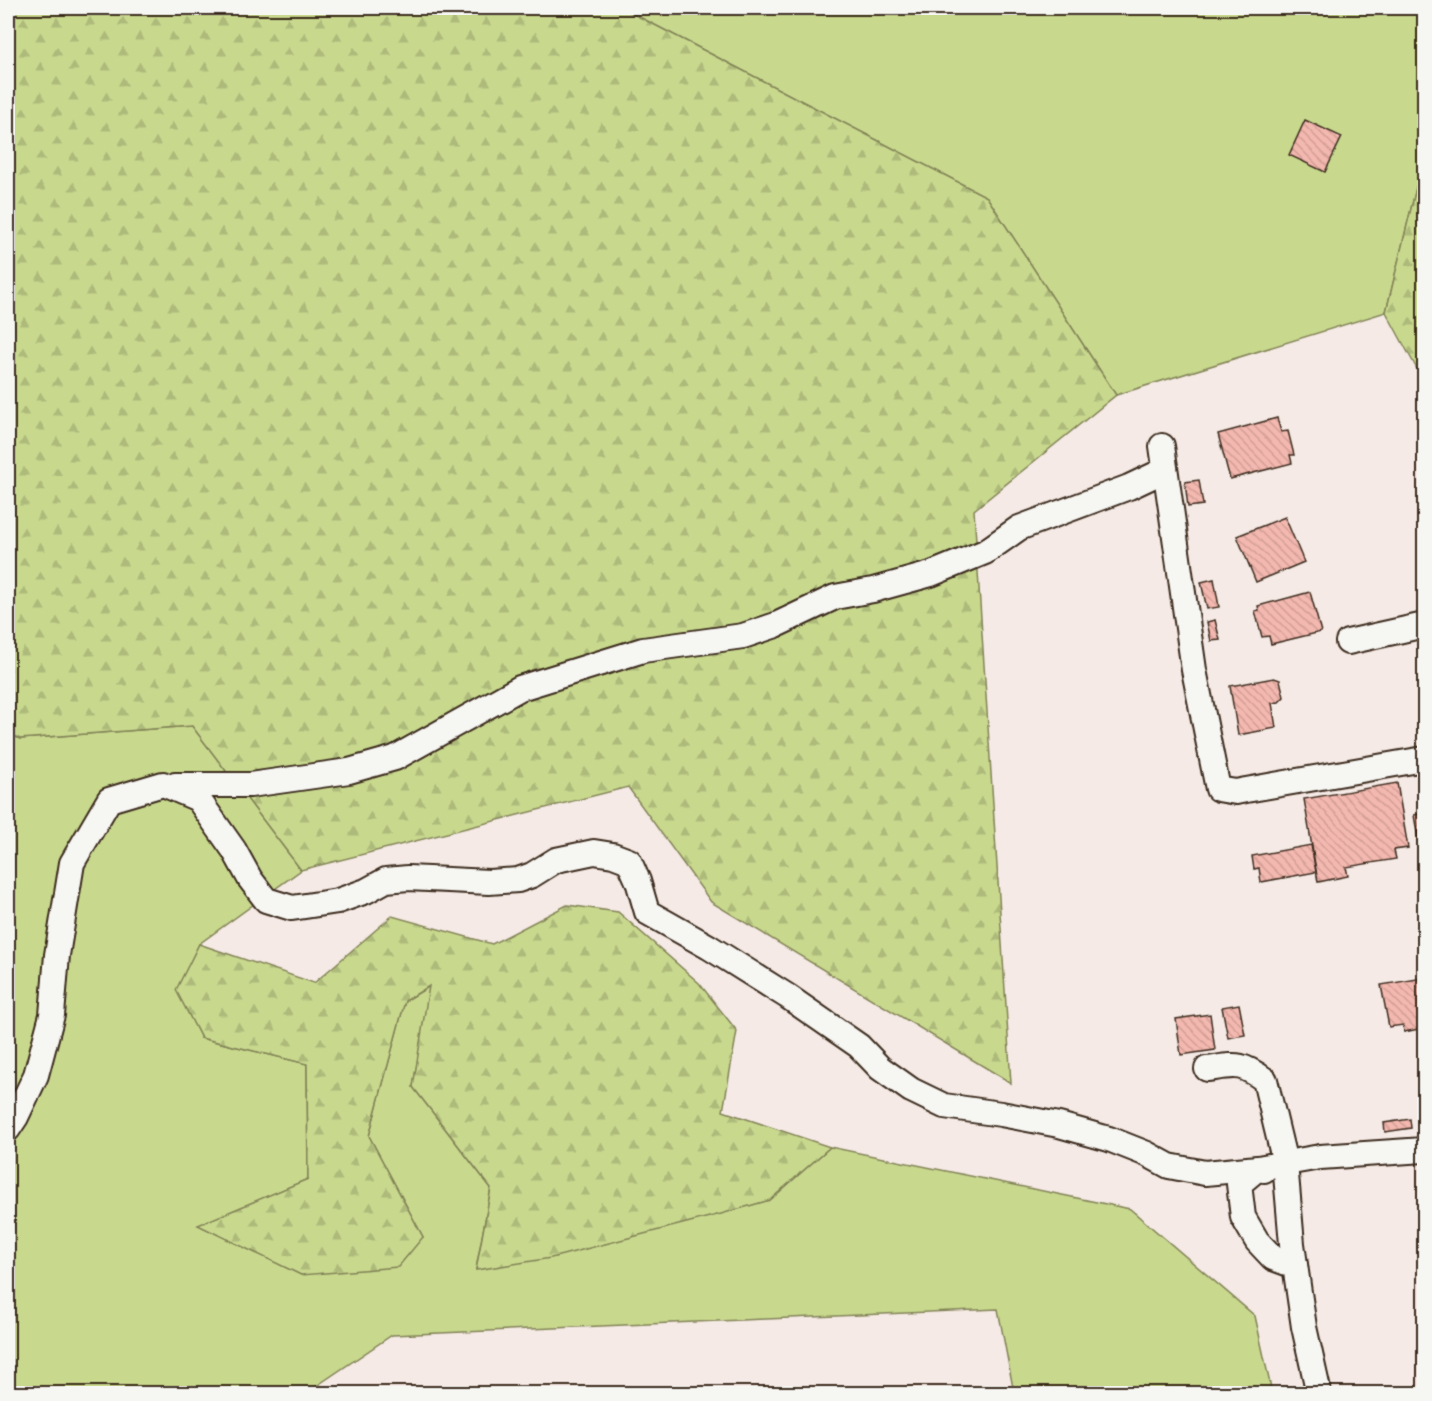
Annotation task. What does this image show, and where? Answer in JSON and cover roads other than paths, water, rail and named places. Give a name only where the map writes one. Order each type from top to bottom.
[{"type":"street","points":[[1162,446],[1194,670],[1218,789],[1236,792],[1425,759]]},
{"type":"street","points":[[8,1129],[36,1075],[52,1016],[57,955],[72,863],[109,800],[163,784],[250,785],[349,771],[395,758],[519,688],[643,650],[743,636],[776,625],[835,597],[873,590],[931,574],[985,552],[1019,528],[1129,487],[1165,470]]},
{"type":"street","points":[[1348,642],[1420,626],[1425,628]]},
{"type":"street","points":[[163,784],[198,799],[266,900],[292,908],[339,901],[366,891],[386,880],[408,878],[489,882],[518,880],[532,875],[556,860],[594,852],[613,855],[628,861],[638,881],[647,912],[710,947],[787,996],[859,1046],[880,1068],[911,1090],[944,1106],[1059,1125],[1109,1139],[1147,1154],[1169,1166],[1205,1173],[1258,1168],[1320,1157],[1425,1150]]},
{"type":"street","points":[[1207,1069],[1230,1066],[1247,1067],[1265,1080],[1285,1162],[1295,1266],[1304,1327],[1318,1394]]},
{"type":"street","points":[[1258,1168],[1272,1173],[1283,1182],[1288,1193]]},
{"type":"street","points":[[1258,1168],[1239,1184],[1243,1217],[1257,1240],[1273,1258],[1295,1266]]}]
